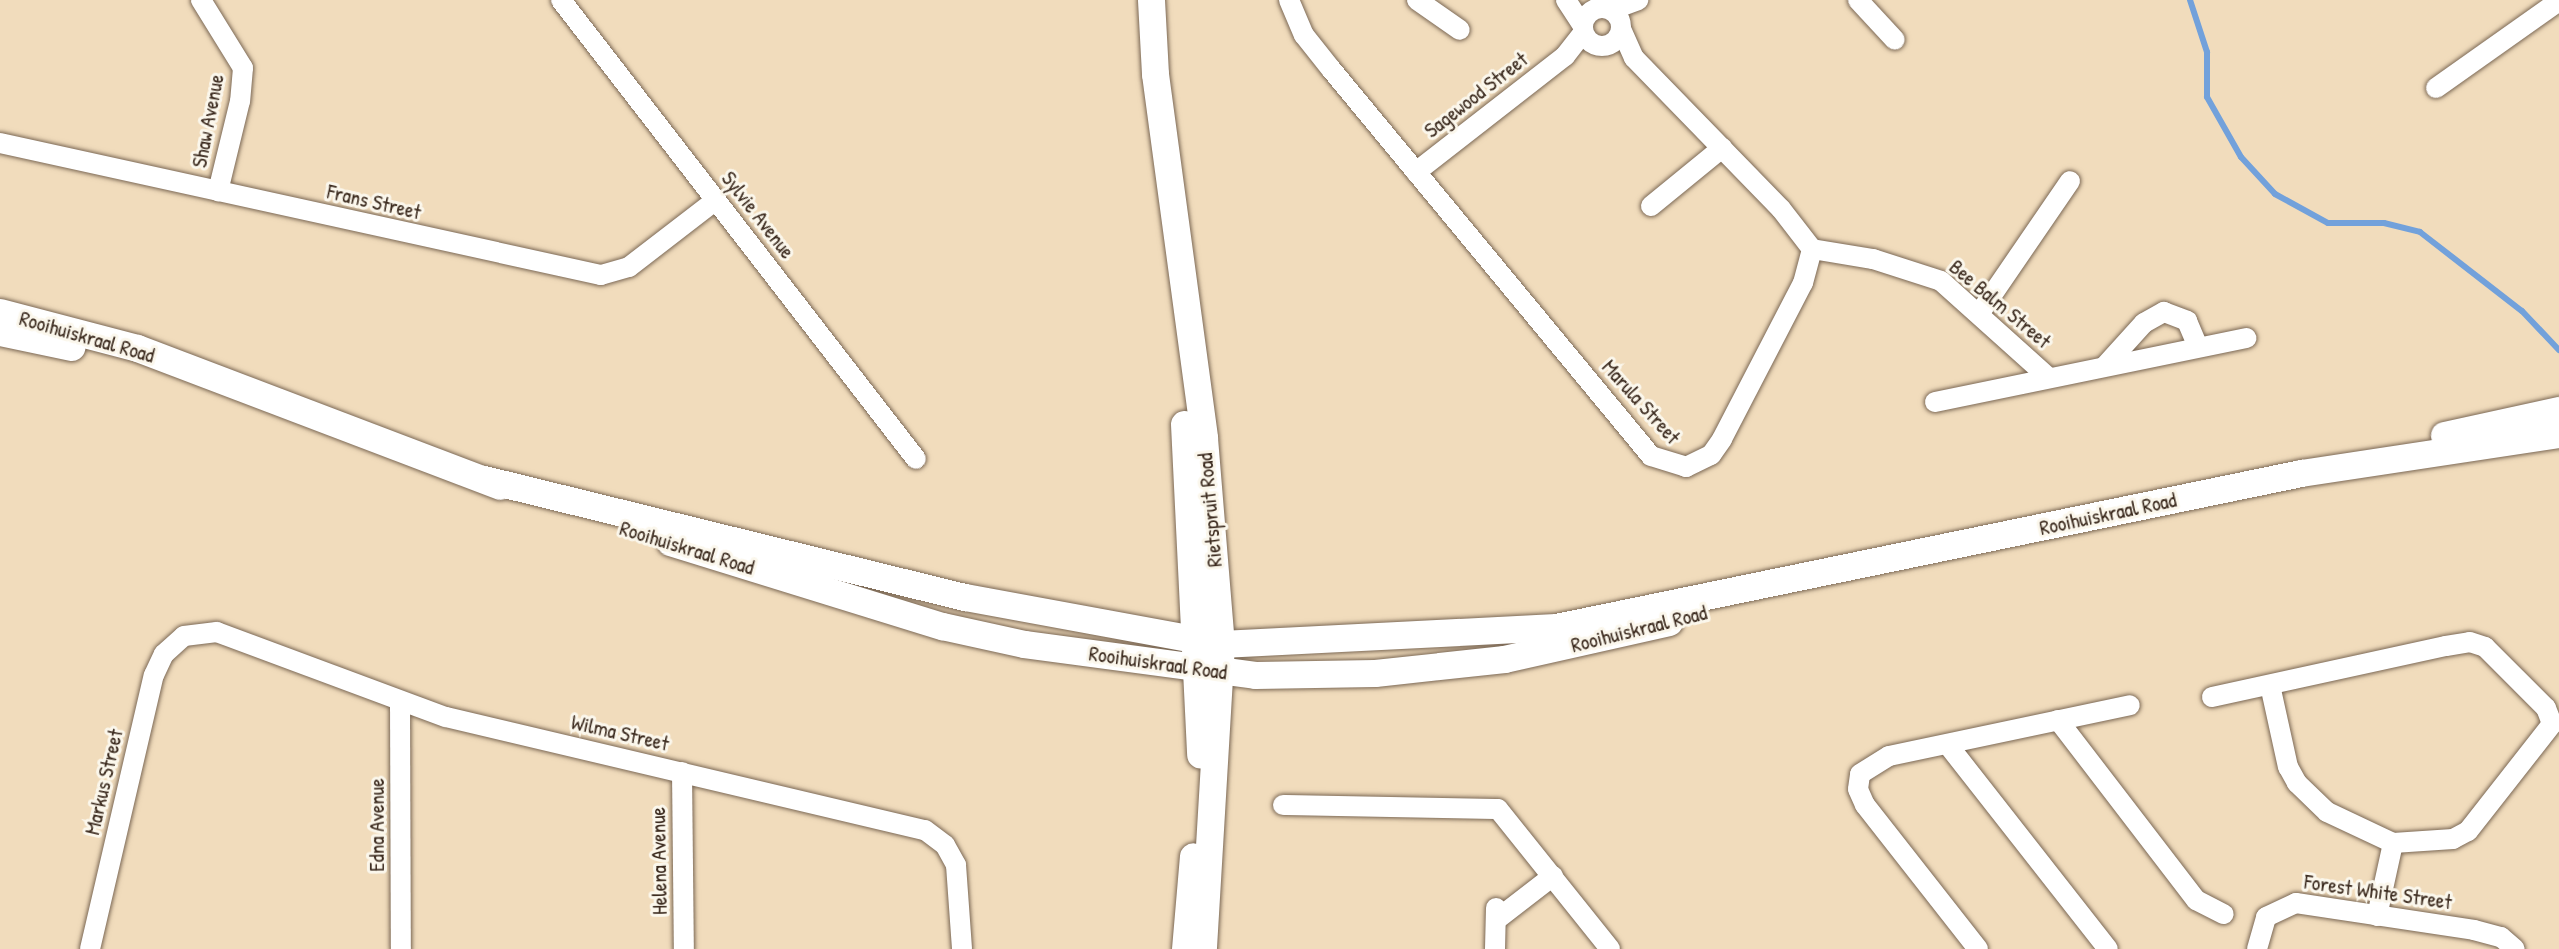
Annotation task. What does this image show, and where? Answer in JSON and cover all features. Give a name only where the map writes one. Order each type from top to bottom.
[{"type":"main road","name":"Rietspruit Road","points":[[1151,0],[1155,74],[1204,438],[1208,657],[1203,949]]},
{"type":"main road","name":"Rooihuiskraal Road","points":[[0,312],[102,337],[561,509],[942,626],[1023,644],[1208,657],[1556,627],[1846,571],[2301,473],[2559,434]]},
{"type":"main road","name":"Rooihuiskraal Road","points":[[0,332],[172,363]]},
{"type":"main road","name":"Rooihuiskraal Road","points":[[2301,473],[2369,450],[2559,410]]},
{"type":"main road","name":"Rietspruit Road","points":[[1185,949],[1208,657]]},
{"type":"street","name":"Shaw Avenue","points":[[201,0],[243,68],[240,101],[218,191]]},
{"type":"street","name":"Sylvie Avenue","points":[[561,0],[916,459]]},
{"type":"street","points":[[1417,0],[1460,30]]},
{"type":"street","points":[[1566,0],[1592,37],[1634,58]]},
{"type":"street","points":[[1592,37],[1607,13],[1638,0]]},
{"type":"street","points":[[1858,0],[1895,40]]},
{"type":"street","name":"Marula Street","points":[[1292,1],[1304,35],[1651,456],[1671,467],[1694,465],[1716,450],[1803,283],[1812,249]]},
{"type":"street","points":[[2436,88],[2559,1]]},
{"type":"street","points":[[1592,37],[1607,13]]},
{"type":"street","points":[[1607,13],[1634,58],[1722,148],[1812,249]]},
{"type":"street","name":"Sagewood Street","points":[[1416,172],[1592,37]]},
{"type":"street","name":"Frans Street","points":[[0,143],[601,275],[628,267],[717,200]]},
{"type":"street","points":[[1651,206],[1722,148]]},
{"type":"street","points":[[1978,314],[2070,181]]},
{"type":"street","name":"Bee Balm Street","points":[[1812,249],[1929,276],[1978,314],[2049,378]]},
{"type":"street","points":[[2105,366],[2144,323],[2164,312],[2187,321],[2198,347]]},
{"type":"street","points":[[1935,402],[2246,338]]},
{"type":"street","name":"Wilma Street","points":[[184,636],[229,635],[400,702],[471,724],[908,824],[935,837],[951,855],[959,877],[962,949]]},
{"type":"street","name":"Markus Street","points":[[90,949],[154,675],[164,654],[184,636]]},
{"type":"street","points":[[2212,697],[2270,684],[2470,642],[2485,647],[2546,708],[2552,724],[2547,734],[2468,831],[2453,839],[2393,843],[2327,812],[2297,783],[2270,684]]},
{"type":"street","name":"Edna Avenue","points":[[400,702],[401,949]]},
{"type":"street","points":[[1978,949],[1858,789],[1860,774],[1878,760],[2130,705]]},
{"type":"street","points":[[2058,720],[2196,900],[2224,914]]},
{"type":"street","points":[[1948,745],[2108,949]]},
{"type":"street","name":"Helena Avenue","points":[[682,772],[684,949]]},
{"type":"street","points":[[1283,805],[1498,809],[1610,949]]},
{"type":"street","points":[[2377,916],[2393,843]]},
{"type":"street","points":[[1495,949],[1496,913],[1553,876]]},
{"type":"street","name":"Forest White Street","points":[[2256,949],[2266,917],[2287,903],[2494,935],[2515,949]]},
{"type":"waterway","points":[[2190,0],[2207,52],[2207,97],[2241,157],[2275,194],[2328,223],[2384,223],[2420,232],[2522,311],[2559,350]]}]
